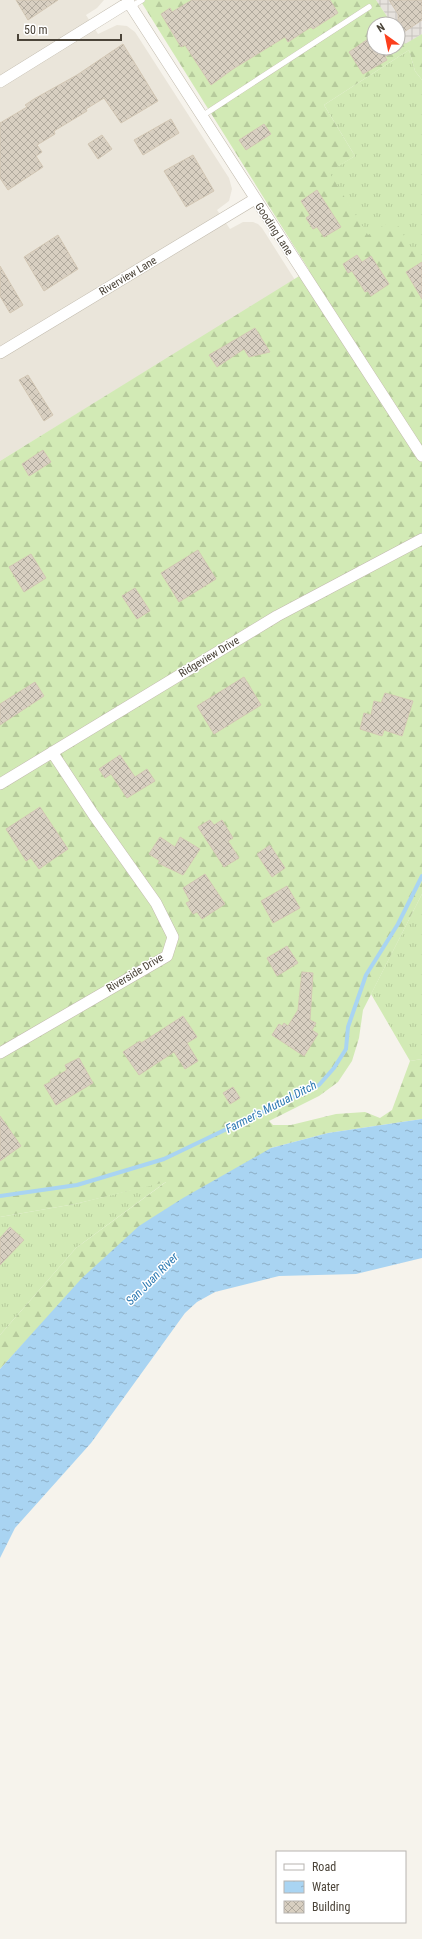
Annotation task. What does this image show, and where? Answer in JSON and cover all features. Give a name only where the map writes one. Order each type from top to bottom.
[{"type":"street","points":[[0,82],[129,3]]},
{"type":"street","name":"Gooding Lane","points":[[129,3],[422,456]]},
{"type":"street","name":"Riverview Lane","points":[[0,353],[255,199]]},
{"type":"street","name":"Ridgeview Drive","points":[[0,784],[277,616],[422,539]]},
{"type":"street","name":"Riverside Drive","points":[[0,1053],[167,956],[174,937],[156,903],[93,814],[52,752]]},
{"type":"lane","points":[[129,3],[142,0]]},
{"type":"lane","points":[[202,116],[369,7]]},
{"type":"shaded area","points":[[0,0],[104,0],[97,8],[86,15],[98,34],[117,25],[127,26],[135,32],[229,178],[232,189],[229,201],[217,210],[230,229],[243,222],[253,222],[258,224],[295,280],[0,461]]},
{"type":"shaded area","points":[[376,0],[422,0],[422,34],[406,44],[406,16],[387,16]]},
{"type":"green space","points":[[140,0],[376,0],[387,16],[366,16],[366,56],[400,56],[324,105],[355,156],[329,172],[368,235],[394,219],[422,266],[422,894],[363,1010],[359,1038],[352,1061],[338,1082],[319,1096],[269,1121],[273,1125],[291,1125],[336,1114],[365,1112],[380,1118],[392,1110],[410,1061],[422,1059],[422,1119],[328,1133],[271,1148],[23,1344],[0,1369],[0,1335],[76,1248],[166,1182],[75,1204],[0,1217],[0,461],[309,270]]},
{"type":"green space","points":[[422,34],[422,80],[415,71],[409,50],[406,52],[406,43]]},
{"type":"green space","points":[[409,50],[415,71],[422,80],[422,266],[368,236],[328,172],[355,156],[324,105],[400,56],[406,56],[406,52]]},
{"type":"green space","points":[[422,894],[422,1059],[410,1061],[371,994]]},
{"type":"green space","points":[[167,1181],[76,1248],[0,1335],[0,1217],[75,1204]]},
{"type":"water","name":"San Juan River","points":[[422,1119],[422,1258],[356,1274],[279,1276],[215,1292],[197,1302],[185,1313],[91,1443],[15,1528],[0,1558],[0,1369],[82,1278],[139,1226],[183,1198],[271,1148],[328,1133]]},
{"type":"building","points":[[16,0],[58,0],[28,20]]},
{"type":"building","points":[[192,0],[330,0],[338,13],[313,29],[311,27],[288,42],[285,37],[233,69],[211,85],[185,45],[181,47],[161,14],[170,8],[172,12]]},
{"type":"building","points":[[389,0],[422,0],[422,20],[406,31],[406,16],[398,16]]},
{"type":"building","points":[[366,40],[366,56],[386,56],[385,57],[387,60],[363,74],[349,52]]},
{"type":"building","points":[[123,44],[158,101],[121,123],[104,98],[86,109],[87,111],[54,131],[55,134],[37,145],[42,152],[36,156],[43,167],[8,190],[0,178],[0,123],[27,107],[25,105],[34,99],[77,75]]},
{"type":"building","points":[[171,119],[179,133],[143,155],[134,140]]},
{"type":"building","points":[[264,124],[271,134],[246,150],[239,140]]},
{"type":"building","points":[[102,135],[112,149],[98,159],[88,144]]},
{"type":"building","points":[[193,155],[214,191],[186,207],[164,171]]},
{"type":"building","points":[[317,190],[341,227],[324,237],[317,227],[313,229],[306,218],[310,215],[301,201]]},
{"type":"building","points":[[58,235],[78,269],[44,291],[24,257]]},
{"type":"building","points":[[357,255],[362,262],[371,256],[389,284],[371,296],[368,291],[365,292],[352,271],[348,273],[343,264]]},
{"type":"building","points":[[422,262],[422,299],[406,272]]},
{"type":"building","points":[[0,266],[23,305],[10,313],[0,296]]},
{"type":"building","points":[[255,328],[270,352],[249,357],[244,349],[217,367],[209,355]]},
{"type":"building","points":[[28,375],[53,415],[44,421],[19,380]]},
{"type":"building","points":[[43,450],[51,462],[29,476],[22,464]]},
{"type":"building","points":[[198,550],[216,579],[179,602],[161,573]]},
{"type":"building","points":[[31,554],[46,578],[24,592],[9,567]]},
{"type":"building","points":[[135,588],[150,611],[137,619],[122,596]]},
{"type":"building","points":[[244,677],[261,705],[214,734],[197,706]]},
{"type":"building","points":[[35,682],[44,696],[0,725],[0,704]]},
{"type":"building","points":[[385,693],[413,701],[402,736],[384,730],[382,736],[360,729],[364,713],[371,715],[374,701],[381,703]]},
{"type":"building","points":[[120,755],[135,777],[147,769],[155,781],[127,798],[111,774],[105,778],[99,769]]},
{"type":"building","points":[[40,807],[68,849],[39,869],[31,858],[26,861],[6,829]]},
{"type":"building","points":[[210,820],[214,825],[222,820],[233,838],[228,841],[239,858],[224,867],[198,827]]},
{"type":"building","points":[[160,837],[175,847],[180,837],[200,849],[183,875],[158,863],[160,861],[149,854]]},
{"type":"building","points":[[270,845],[285,868],[272,877],[257,854]]},
{"type":"building","points":[[205,874],[225,904],[202,919],[197,912],[193,914],[186,903],[190,901],[183,888]]},
{"type":"building","points":[[287,886],[300,908],[273,923],[261,901]]},
{"type":"building","points":[[287,946],[298,963],[277,976],[267,958]]},
{"type":"building","points":[[302,972],[313,973],[310,1020],[316,1023],[312,1030],[318,1034],[304,1056],[272,1035],[279,1024],[282,1026],[284,1023],[288,1026],[298,1010]]},
{"type":"building","points":[[183,1016],[197,1037],[187,1043],[198,1061],[185,1069],[174,1052],[139,1075],[123,1052],[140,1041],[141,1043]]},
{"type":"building","points":[[79,1058],[93,1083],[56,1105],[44,1085],[51,1082],[50,1080],[67,1070],[65,1065]]},
{"type":"building","points":[[233,1087],[240,1098],[230,1104],[223,1093]]},
{"type":"building","points":[[0,1116],[21,1146],[0,1161]]},
{"type":"building","points":[[10,1227],[24,1240],[0,1265],[0,1238]]},
{"type":"waterway","name":"Farmer's Mutual Ditch","points":[[0,1196],[77,1185],[164,1159],[319,1085],[334,1068],[346,1049],[348,1027],[366,975],[398,924],[422,876]]}]
